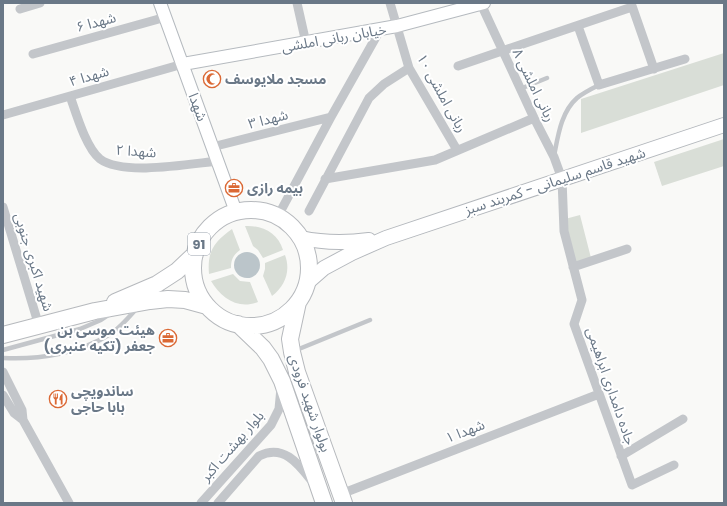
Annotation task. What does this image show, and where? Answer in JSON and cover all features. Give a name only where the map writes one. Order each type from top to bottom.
[{"type":"highway","name":"91","points":[[250,210],[264,211],[278,216],[291,226],[301,238],[307,252],[310,267],[308,282],[304,292],[298,302],[286,314],[272,322],[255,326],[238,324],[221,317],[207,306],[199,294],[195,281],[193,268],[195,254],[200,240],[209,227],[222,218],[236,212],[250,210]]},
{"type":"highway","name":"91","points":[[95,311],[157,284],[177,271],[195,254]]},
{"type":"highway","name":"91","points":[[3,335],[95,311],[168,299],[185,300],[207,306]]},
{"type":"highway","name":"بولوار شهید فرودی","points":[[298,302],[290,339],[292,352],[343,498]]},
{"type":"highway","name":"بولوار شهید فرودی","points":[[238,324],[263,348],[272,359],[282,381],[322,497]]},
{"type":"main road","name":"شهید قاسم سلیمانی - کمربند سبز","points":[[386,238],[724,125]]},
{"type":"main road","points":[[301,238],[318,242],[348,243],[386,238]]},
{"type":"main road","points":[[308,282],[324,268],[352,253],[386,238]]},
{"type":"street","points":[[20,9],[40,3]]},
{"type":"street","name":"شهدا","points":[[162,3],[236,212]]},
{"type":"street","points":[[297,3],[306,43]]},
{"type":"street","name":"ربانی املشی ۱۰","points":[[390,3],[409,68],[457,150]]},
{"type":"street","name":"خیابان ربانی املشی","points":[[183,64],[380,30],[482,4]]},
{"type":"street","name":"ربانی املشی ۸","points":[[482,4],[502,51],[554,157],[562,178]]},
{"type":"street","points":[[458,66],[578,26],[632,5],[654,69]]},
{"type":"street","name":"شهدا ۶","points":[[33,54],[166,17]]},
{"type":"street","points":[[578,26],[599,86],[685,59]]},
{"type":"street","points":[[278,216],[380,30]]},
{"type":"street","name":"شهدا ۴","points":[[3,115],[183,64]]},
{"type":"street","points":[[308,211],[368,98],[384,84],[409,68]]},
{"type":"street","name":"شهدا ۲","points":[[70,96],[81,128],[93,150],[100,158],[113,165],[159,167],[218,161]]},
{"type":"street","name":"شهدا ۳","points":[[212,147],[331,117]]},
{"type":"street","points":[[325,179],[435,160],[534,118]]},
{"type":"street","name":"جاده دامداری ابراهیمی","points":[[562,178],[564,231],[582,300],[574,324],[632,485],[674,465]]},
{"type":"street","name":"شهید اکبری جنوبی","points":[[3,207],[39,326]]},
{"type":"street","points":[[573,267],[627,249]]},
{"type":"street","points":[[3,372],[22,410],[23,420]]},
{"type":"street","name":"بلوار بهشت اکبر","points":[[201,503],[272,425],[279,409],[282,381]]},
{"type":"street","points":[[3,394],[14,413],[23,420],[69,503]]},
{"type":"street","name":"شهدا ۱","points":[[343,498],[599,394]]},
{"type":"street","points":[[621,456],[683,419]]},
{"type":"street","name":"بلوار بهشت اکبر","points":[[218,503],[259,456],[270,452],[289,456],[300,465],[322,497]]},
{"type":"lane","points":[[520,89],[547,78]]},
{"type":"lane","points":[[554,157],[558,131],[566,112],[577,98],[599,86]]},
{"type":"lane","points":[[3,358],[36,358],[71,351],[86,346],[113,332],[143,303]]},
{"type":"lane","points":[[3,350],[93,324],[108,316],[117,308]]},
{"type":"lane","points":[[292,352],[370,320]]},
{"type":"shaded area","points":[[724,53],[724,85],[581,133],[581,99]]},
{"type":"shaded area","points":[[724,139],[724,166],[662,186],[654,162]]},
{"type":"shaded area","points":[[580,215],[591,258],[576,262],[565,219]]},
{"type":"shaded area","points":[[245,226],[257,227],[268,231],[281,244],[283,250],[263,258],[258,250],[253,246]]},
{"type":"shaded area","points":[[232,229],[240,250],[233,258],[231,268],[209,274],[209,259],[213,248],[221,238]]},
{"type":"shaded area","points":[[247,252],[256,256],[260,265],[256,274],[247,278],[238,274],[234,265],[238,256]]},
{"type":"shaded area","points":[[285,255],[287,261],[286,278],[277,292],[272,296],[263,276],[265,263]]},
{"type":"shaded area","points":[[233,274],[240,281],[250,282],[258,302],[244,304],[231,301],[220,293],[211,281]]},
{"type":"place","name":"مسجد ملایوسف","points":[[212,79]]},
{"type":"place","name":"بیمه رازی","points":[[234,188]]},
{"type":"place","name":"هيئت موسی بن جعفر (تکیه عنبری)","points":[[168,338]]},
{"type":"place","name":"ساندویچی بابا حاجی","points":[[58,399]]}]
